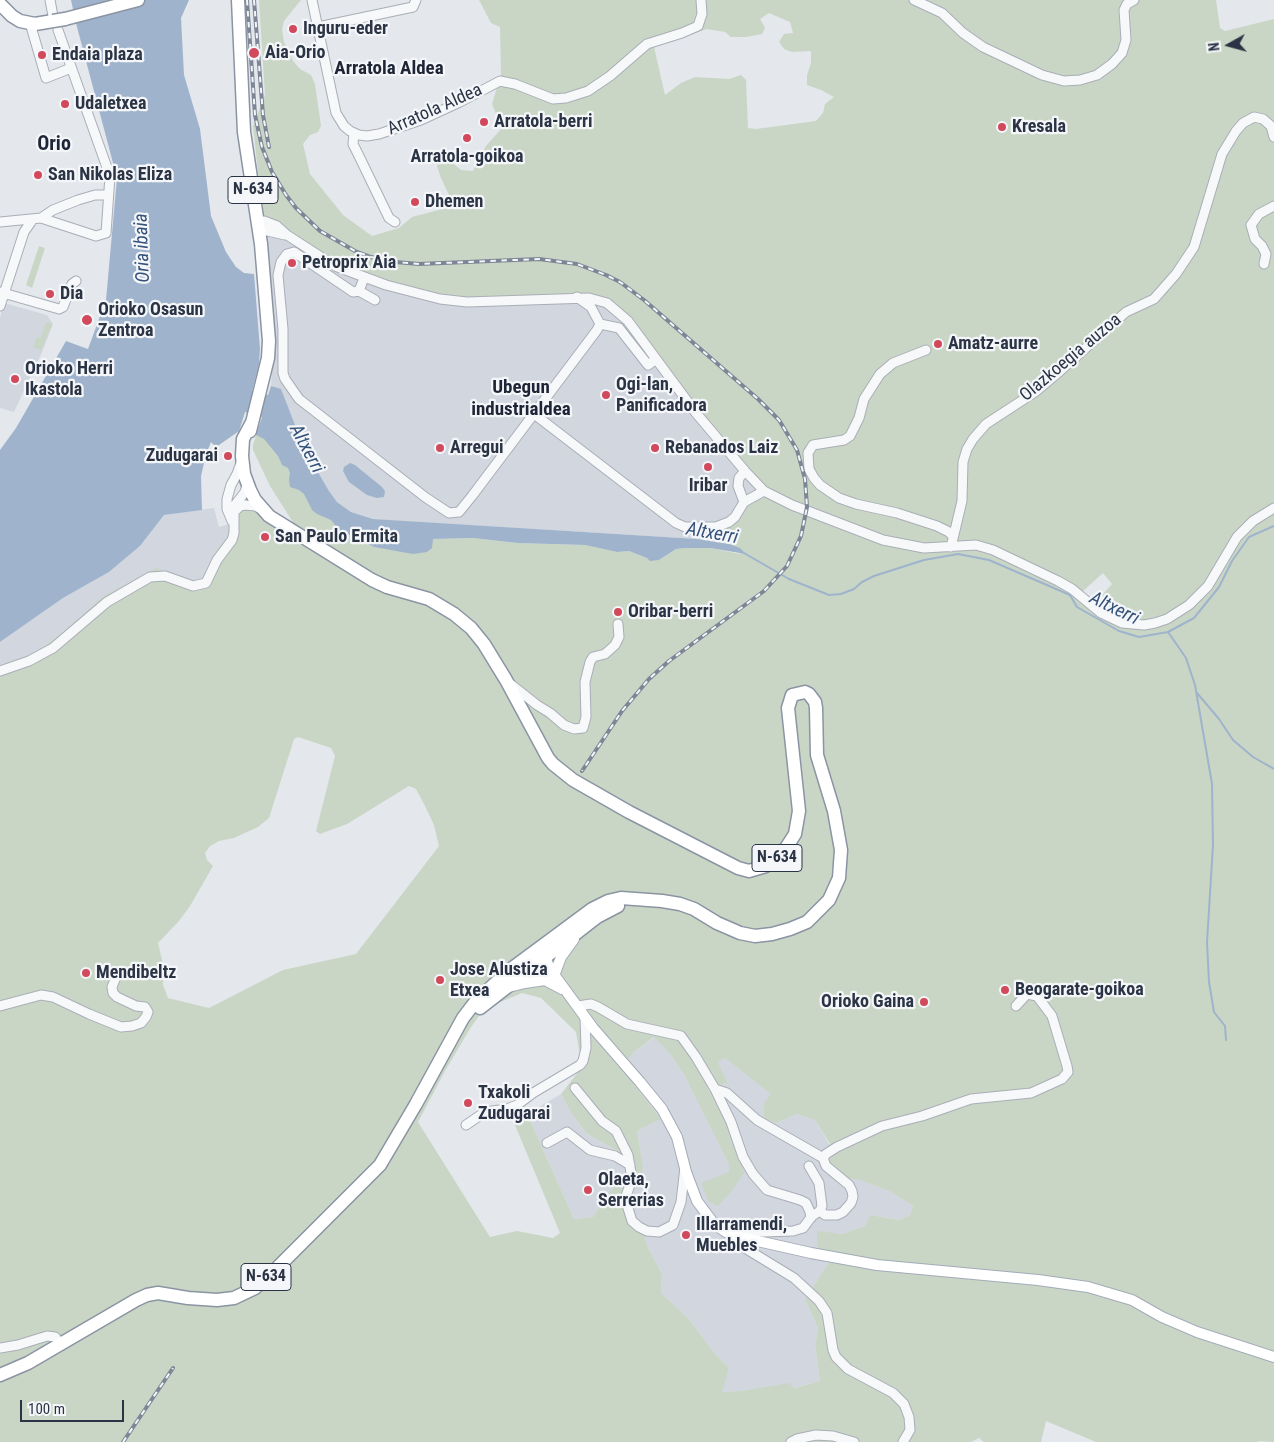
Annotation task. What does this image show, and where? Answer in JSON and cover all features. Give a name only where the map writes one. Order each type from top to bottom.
[{"type":"highway","points":[[0,4],[12,16],[20,21],[30,23],[58,21],[138,0]]},
{"type":"highway","name":"N-634","points":[[238,0],[244,132],[261,244],[269,341],[265,372],[251,424],[243,439],[246,459],[267,511]]},
{"type":"highway","name":"N-634","points":[[0,1375],[28,1363],[147,1295],[158,1293],[217,1300],[234,1298],[255,1288],[380,1165],[447,1049],[498,986],[577,927],[592,909],[608,901],[622,898],[680,904],[740,933],[755,936],[772,934],[790,930],[808,922],[829,900],[839,878],[841,850],[834,811],[817,754],[816,708],[812,698],[805,692],[792,695],[788,708],[799,811],[795,834],[779,857],[766,866],[750,871],[738,868],[629,812],[573,780],[560,770],[548,758],[506,680],[484,644],[471,628],[443,606],[429,599],[387,587],[372,580],[267,511],[248,484],[244,474],[246,459]]},
{"type":"highway","points":[[498,986],[533,958],[545,957],[548,946],[577,927]]},
{"type":"main road","points":[[498,986],[512,985],[552,975],[577,927]]},
{"type":"main road","points":[[545,957],[550,960],[552,975],[568,992],[585,1016],[662,1109],[677,1137],[697,1201],[715,1224],[733,1234],[811,1253],[877,1265],[1029,1279],[1088,1287],[1132,1300],[1162,1317],[1197,1332],[1274,1357]]},
{"type":"street","points":[[37,218],[96,236],[106,233],[108,196],[111,185],[110,176],[71,68],[50,0]]},
{"type":"street","points":[[312,0],[336,113],[344,126],[354,133],[353,144],[389,218],[395,222]]},
{"type":"street","points":[[318,27],[413,7],[416,0]]},
{"type":"street","name":"Arratola Aldea","points":[[354,133],[367,136],[379,134],[421,120],[500,81],[515,84],[553,99],[566,98],[588,91],[610,76],[648,44],[698,26],[702,14],[701,0]]},
{"type":"street","points":[[914,0],[942,13],[963,33],[983,46],[1042,75],[1064,81],[1080,80],[1096,75],[1112,64],[1122,53],[1126,40],[1124,10],[1127,4],[1134,0]]},
{"type":"street","points":[[30,23],[46,78],[71,68]]},
{"type":"street","name":"Olazkoegia auzoa","points":[[951,547],[962,502],[963,462],[967,449],[973,439],[986,424],[1003,411],[1018,404],[1054,376],[1126,312],[1154,299],[1176,274],[1194,247],[1222,154],[1242,122],[1254,117],[1263,119],[1271,126],[1274,137]]},
{"type":"street","points":[[0,222],[37,218],[53,210],[96,195],[108,196]]},
{"type":"street","points":[[1264,264],[1266,254],[1262,246],[1255,239],[1251,225],[1259,214],[1274,206]]},
{"type":"street","points":[[0,306],[2,292],[24,232],[37,218]]},
{"type":"street","points":[[15,221],[24,232]]},
{"type":"street","points":[[258,225],[264,221],[277,226],[287,235],[335,266],[364,278],[440,299],[456,302],[577,297],[597,299],[607,303],[628,321],[655,360],[745,471],[764,491],[792,505],[883,540],[918,547],[976,545],[998,552],[1072,589],[1101,613],[1114,620],[1144,626],[1168,619],[1189,605],[1208,586],[1237,537],[1253,521],[1274,508]]},
{"type":"street","points":[[258,225],[276,233],[287,235]]},
{"type":"street","points":[[261,244],[265,239],[276,233]]},
{"type":"street","points":[[375,300],[359,291],[352,292],[294,252],[287,254],[281,262],[278,275],[283,329],[283,373],[299,399],[446,513],[459,512],[600,324]]},
{"type":"street","points":[[359,291],[364,278]]},
{"type":"street","points":[[2,292],[59,309],[63,307],[72,284],[76,281]]},
{"type":"street","points":[[577,297],[591,307],[600,324]]},
{"type":"street","points":[[600,324],[619,328],[648,365],[655,360]]},
{"type":"street","points":[[926,350],[892,363],[880,374],[864,399],[859,418],[850,436],[844,440],[812,445],[808,453],[809,469],[820,485],[839,498],[856,504],[897,513],[937,526],[953,536]]},
{"type":"street","points":[[534,414],[676,524],[685,528],[716,527],[729,522],[735,517],[744,502],[764,491]]},
{"type":"street","points":[[0,671],[29,661],[53,648],[106,602],[150,577],[165,576],[193,586],[206,584],[217,560],[232,540],[234,533],[228,493],[246,459]]},
{"type":"street","points":[[744,502],[738,486],[739,478],[745,471]]},
{"type":"street","points":[[231,510],[230,494],[234,486],[242,482],[248,484]]},
{"type":"street","points":[[231,510],[245,505],[255,506],[267,511]]},
{"type":"street","points":[[506,680],[564,725],[574,729],[583,728],[586,717],[585,682],[590,662],[593,657],[604,654],[615,645],[619,637],[618,624]]},
{"type":"street","points":[[0,1006],[41,995],[53,997],[121,1027],[132,1026],[141,1022],[148,1012],[145,1007],[136,1006],[113,994],[112,987],[116,977]]},
{"type":"street","points":[[822,1158],[837,1147],[882,1126],[922,1116],[971,1099],[1031,1093],[1062,1079],[1068,1072],[1052,1016],[1036,996],[1027,994],[1016,1006]]},
{"type":"street","points":[[578,1006],[594,1005],[627,1024],[681,1036],[696,1057],[714,1089],[731,1122],[743,1157],[753,1174],[767,1190],[806,1203],[810,1212],[810,1218]]},
{"type":"street","points":[[466,1125],[485,1112],[507,1109],[517,1105],[580,1064],[583,1061],[586,1048],[585,1016]]},
{"type":"street","points":[[575,1088],[602,1121],[616,1131],[628,1154],[632,1179],[626,1196],[629,1214],[632,1221],[639,1227],[647,1231],[659,1232],[673,1225],[678,1212],[685,1167]]},
{"type":"street","points":[[714,1089],[726,1093],[757,1120],[822,1158],[826,1166],[850,1186],[853,1197],[851,1203],[843,1212],[836,1215],[825,1215],[820,1211]]},
{"type":"street","points":[[547,1143],[567,1132],[590,1150],[615,1156],[630,1165]]},
{"type":"street","points":[[715,1224],[753,1231],[793,1231],[803,1228],[810,1218],[820,1211],[822,1206],[822,1194],[817,1177],[808,1166]]},
{"type":"street","points":[[733,1234],[740,1245],[794,1278],[819,1300],[827,1313],[833,1350],[836,1357],[848,1369],[893,1393],[904,1404],[909,1417],[910,1430],[903,1442]]},
{"type":"street","points":[[0,1348],[18,1345],[47,1336],[56,1337],[61,1344]]},
{"type":"street","points":[[791,1442],[816,1435],[833,1436],[854,1442]]},
{"type":"shaded area","points":[[265,219],[606,306],[618,315],[752,484],[756,492],[755,499],[733,524],[697,539],[373,519],[351,512],[337,502],[329,491],[304,448],[281,390],[271,386],[274,346]]},
{"type":"shaded area","name":"Orioko Herri Ikastola","points":[[4,303],[47,315],[53,324],[14,412],[0,408],[0,318]]},
{"type":"shaded area","points":[[214,508],[219,527],[229,524],[230,529],[228,536],[217,549],[204,580],[68,628],[30,657],[0,666],[0,642],[63,598],[109,572],[140,546],[164,515]]},
{"type":"shaded area","points":[[655,1037],[670,1054],[685,1076],[702,1108],[729,1164],[731,1192],[728,1124],[707,1087],[728,1083],[718,1062],[725,1058],[772,1094],[776,1123],[797,1114],[815,1120],[849,1179],[861,1180],[891,1192],[913,1206],[910,1215],[900,1220],[872,1215],[865,1226],[842,1234],[817,1232],[829,1262],[805,1299],[818,1328],[815,1346],[820,1381],[793,1388],[721,1392],[729,1368],[715,1354],[689,1319],[661,1293],[662,1274],[648,1248],[644,1235],[630,1223],[621,1206],[623,1191],[607,1195],[593,1217],[574,1219],[527,1114],[561,1094],[573,1116],[587,1134],[643,1165],[637,1131],[661,1119],[622,1068],[633,1053]]},
{"type":"green space","points":[[259,0],[301,0],[284,21],[282,30],[284,42],[293,61],[300,69],[311,75],[315,84],[321,126],[318,132],[310,135],[303,144],[310,174],[343,215],[372,236],[399,228],[412,217],[454,206],[441,178],[437,166],[438,162],[448,159],[461,170],[473,171],[486,146],[502,128],[492,104],[501,74],[500,27],[491,23],[479,0],[1216,0],[1220,28],[1225,31],[1274,19],[1274,1442],[1096,1442],[1046,1421],[1041,1442],[984,1442],[979,1438],[971,1442],[0,1442],[0,666],[30,657],[68,628],[104,596],[157,568],[186,581],[196,582],[204,580],[217,549],[228,536],[229,524],[239,510],[245,507],[294,524],[270,486],[253,450],[262,417],[245,412],[239,431],[216,447],[211,442],[201,476],[207,405],[263,413],[345,532],[374,547],[388,549],[433,539],[473,538],[517,543],[585,545],[617,552],[629,551],[647,558],[659,560],[676,549],[685,548],[710,548],[740,554],[729,544],[697,539],[733,524],[756,492],[752,484],[627,326],[606,306],[591,302],[448,304],[357,279],[326,265],[265,219],[253,126],[265,95]],"holes":[[[769,13],[790,22],[793,33],[784,34],[779,42],[784,49],[792,52],[811,51],[807,85],[834,97],[825,104],[823,113],[816,121],[756,129],[748,128],[746,80],[741,75],[729,79],[695,77],[681,83],[665,95],[654,47],[707,29],[725,32],[731,37],[762,34],[765,28],[760,19]],[[1103,573],[1112,584],[1096,602],[1082,592]],[[298,737],[331,748],[335,756],[316,831],[320,834],[347,824],[409,786],[416,789],[425,806],[434,825],[439,846],[356,954],[283,970],[209,1008],[168,998],[163,985],[163,964],[158,943],[190,906],[213,866],[207,860],[205,853],[210,846],[258,827],[269,818],[294,739]],[[522,993],[541,998],[576,1032],[582,1067],[561,1094],[573,1116],[587,1134],[623,1154],[627,1182],[640,1185],[643,1165],[637,1131],[661,1119],[622,1068],[633,1053],[654,1037],[670,1054],[685,1076],[729,1164],[729,1172],[701,1183],[708,1201],[718,1206],[731,1192],[744,1173],[728,1124],[707,1087],[728,1083],[718,1062],[725,1058],[771,1094],[764,1104],[764,1118],[776,1123],[797,1114],[815,1120],[830,1144],[825,1150],[827,1161],[849,1179],[861,1180],[891,1192],[913,1206],[910,1215],[900,1220],[871,1215],[865,1226],[842,1234],[817,1231],[817,1249],[829,1262],[805,1299],[818,1328],[815,1346],[820,1381],[794,1388],[789,1383],[742,1391],[722,1392],[729,1368],[715,1354],[689,1319],[661,1293],[662,1274],[648,1248],[644,1235],[630,1223],[621,1206],[623,1191],[617,1184],[607,1195],[593,1217],[574,1219],[527,1114],[518,1116],[515,1125],[560,1233],[553,1238],[517,1231],[490,1237],[418,1122],[445,1071],[484,1009]]]},
{"type":"green space","points":[[39,246],[45,248],[32,288],[26,285]]},
{"type":"green space","points":[[46,322],[52,324],[41,350],[33,347],[37,337],[41,338]]},
{"type":"water","name":"Oria ibaia","points":[[71,0],[189,0],[181,18],[184,75],[200,129],[211,216],[226,252],[236,267],[244,273],[254,274],[260,349],[259,364],[252,391],[268,395],[271,386],[281,389],[304,448],[337,502],[351,512],[373,519],[697,539],[729,544],[740,548],[746,554],[710,548],[685,548],[676,549],[659,560],[650,561],[629,551],[617,552],[585,545],[517,543],[473,538],[433,539],[432,548],[427,552],[413,554],[374,547],[339,530],[331,520],[312,510],[304,494],[290,487],[288,468],[282,465],[278,456],[264,439],[256,435],[262,417],[245,412],[239,431],[216,447],[211,442],[201,476],[202,510],[164,515],[140,546],[109,572],[63,598],[0,642],[0,450],[16,428],[66,341],[88,349],[106,300],[117,178]]},
{"type":"water","points":[[350,463],[382,487],[385,491],[384,497],[377,498],[367,495],[349,482],[343,471],[344,467]]},
{"type":"waterway","name":"Altxerri","points":[[744,553],[789,579],[829,595],[841,594],[854,589],[862,582],[874,576],[924,560],[958,554],[989,560],[1070,595],[1077,607],[1119,631],[1139,637],[1168,632],[1194,618],[1219,587],[1232,561],[1249,537],[1274,526]]},
{"type":"waterway","points":[[1168,632],[1186,658],[1195,685],[1212,784],[1213,845],[1207,942],[1209,982],[1214,1012],[1225,1026],[1226,1040]]},
{"type":"waterway","points":[[1197,693],[1219,719],[1233,740],[1253,757],[1274,769]]},
{"type":"railway","points":[[247,0],[255,115],[262,147],[272,172],[286,195],[296,208],[320,231],[355,251],[371,257],[395,262],[419,264],[539,259],[577,264],[606,275],[620,282],[644,300],[758,399],[779,420],[797,450],[805,479],[807,507],[801,536],[787,566],[764,591],[669,661],[649,679],[622,711],[582,771]]},
{"type":"railway","points":[[254,0],[263,115],[269,147]]},
{"type":"railway","points":[[123,1442],[173,1368]]},
{"type":"place","name":"Inguru-eder","points":[[293,29]]},
{"type":"place","name":"Aia-Orio","points":[[254,53]]},
{"type":"place","name":"Endaia plaza","points":[[42,55]]},
{"type":"place","name":"Udaletxea","points":[[65,104]]},
{"type":"place","name":"Arratola-berri","points":[[484,122]]},
{"type":"place","name":"Kresala","points":[[1002,127]]},
{"type":"place","name":"Arratola-goikoa","points":[[467,138]]},
{"type":"place","name":"San Nikolas Eliza","points":[[38,175]]},
{"type":"place","name":"Dhemen","points":[[415,202]]},
{"type":"place","name":"Petroprix Aia","points":[[292,263]]},
{"type":"place","name":"Dia","points":[[50,294]]},
{"type":"place","name":"Orioko Osasun Zentroa","points":[[87,320]]},
{"type":"place","name":"Amatz-aurre","points":[[938,344]]},
{"type":"place","name":"Orioko Herri Ikastola","points":[[15,379]]},
{"type":"place","name":"Ogi-lan, Panificadora","points":[[606,395]]},
{"type":"place","name":"Arregui","points":[[440,448]]},
{"type":"place","name":"Rebanados Laiz","points":[[655,448]]},
{"type":"place","name":"Zudugarai","points":[[228,456]]},
{"type":"place","name":"Iribar","points":[[708,467]]},
{"type":"place","name":"San Paulo Ermita","points":[[265,537]]},
{"type":"place","name":"Oribar-berri","points":[[618,612]]},
{"type":"place","name":"Mendibeltz","points":[[86,973]]},
{"type":"place","name":"Jose Alustiza Etxea","points":[[440,980]]},
{"type":"place","name":"Beogarate-goikoa","points":[[1005,990]]},
{"type":"place","name":"Orioko Gaina","points":[[924,1002]]},
{"type":"place","name":"Txakoli Zudugarai","points":[[468,1103]]},
{"type":"place","name":"Olaeta, Serrerias","points":[[588,1190]]},
{"type":"place","name":"Illarramendi, Muebles","points":[[686,1235]]},
{"type":"district","name":"Arratola Aldea","points":[[389,69]]},
{"type":"district","name":"Orio","points":[[54,145]]},
{"type":"district","name":"Ubegun industrialdea","points":[[521,399]]}]
